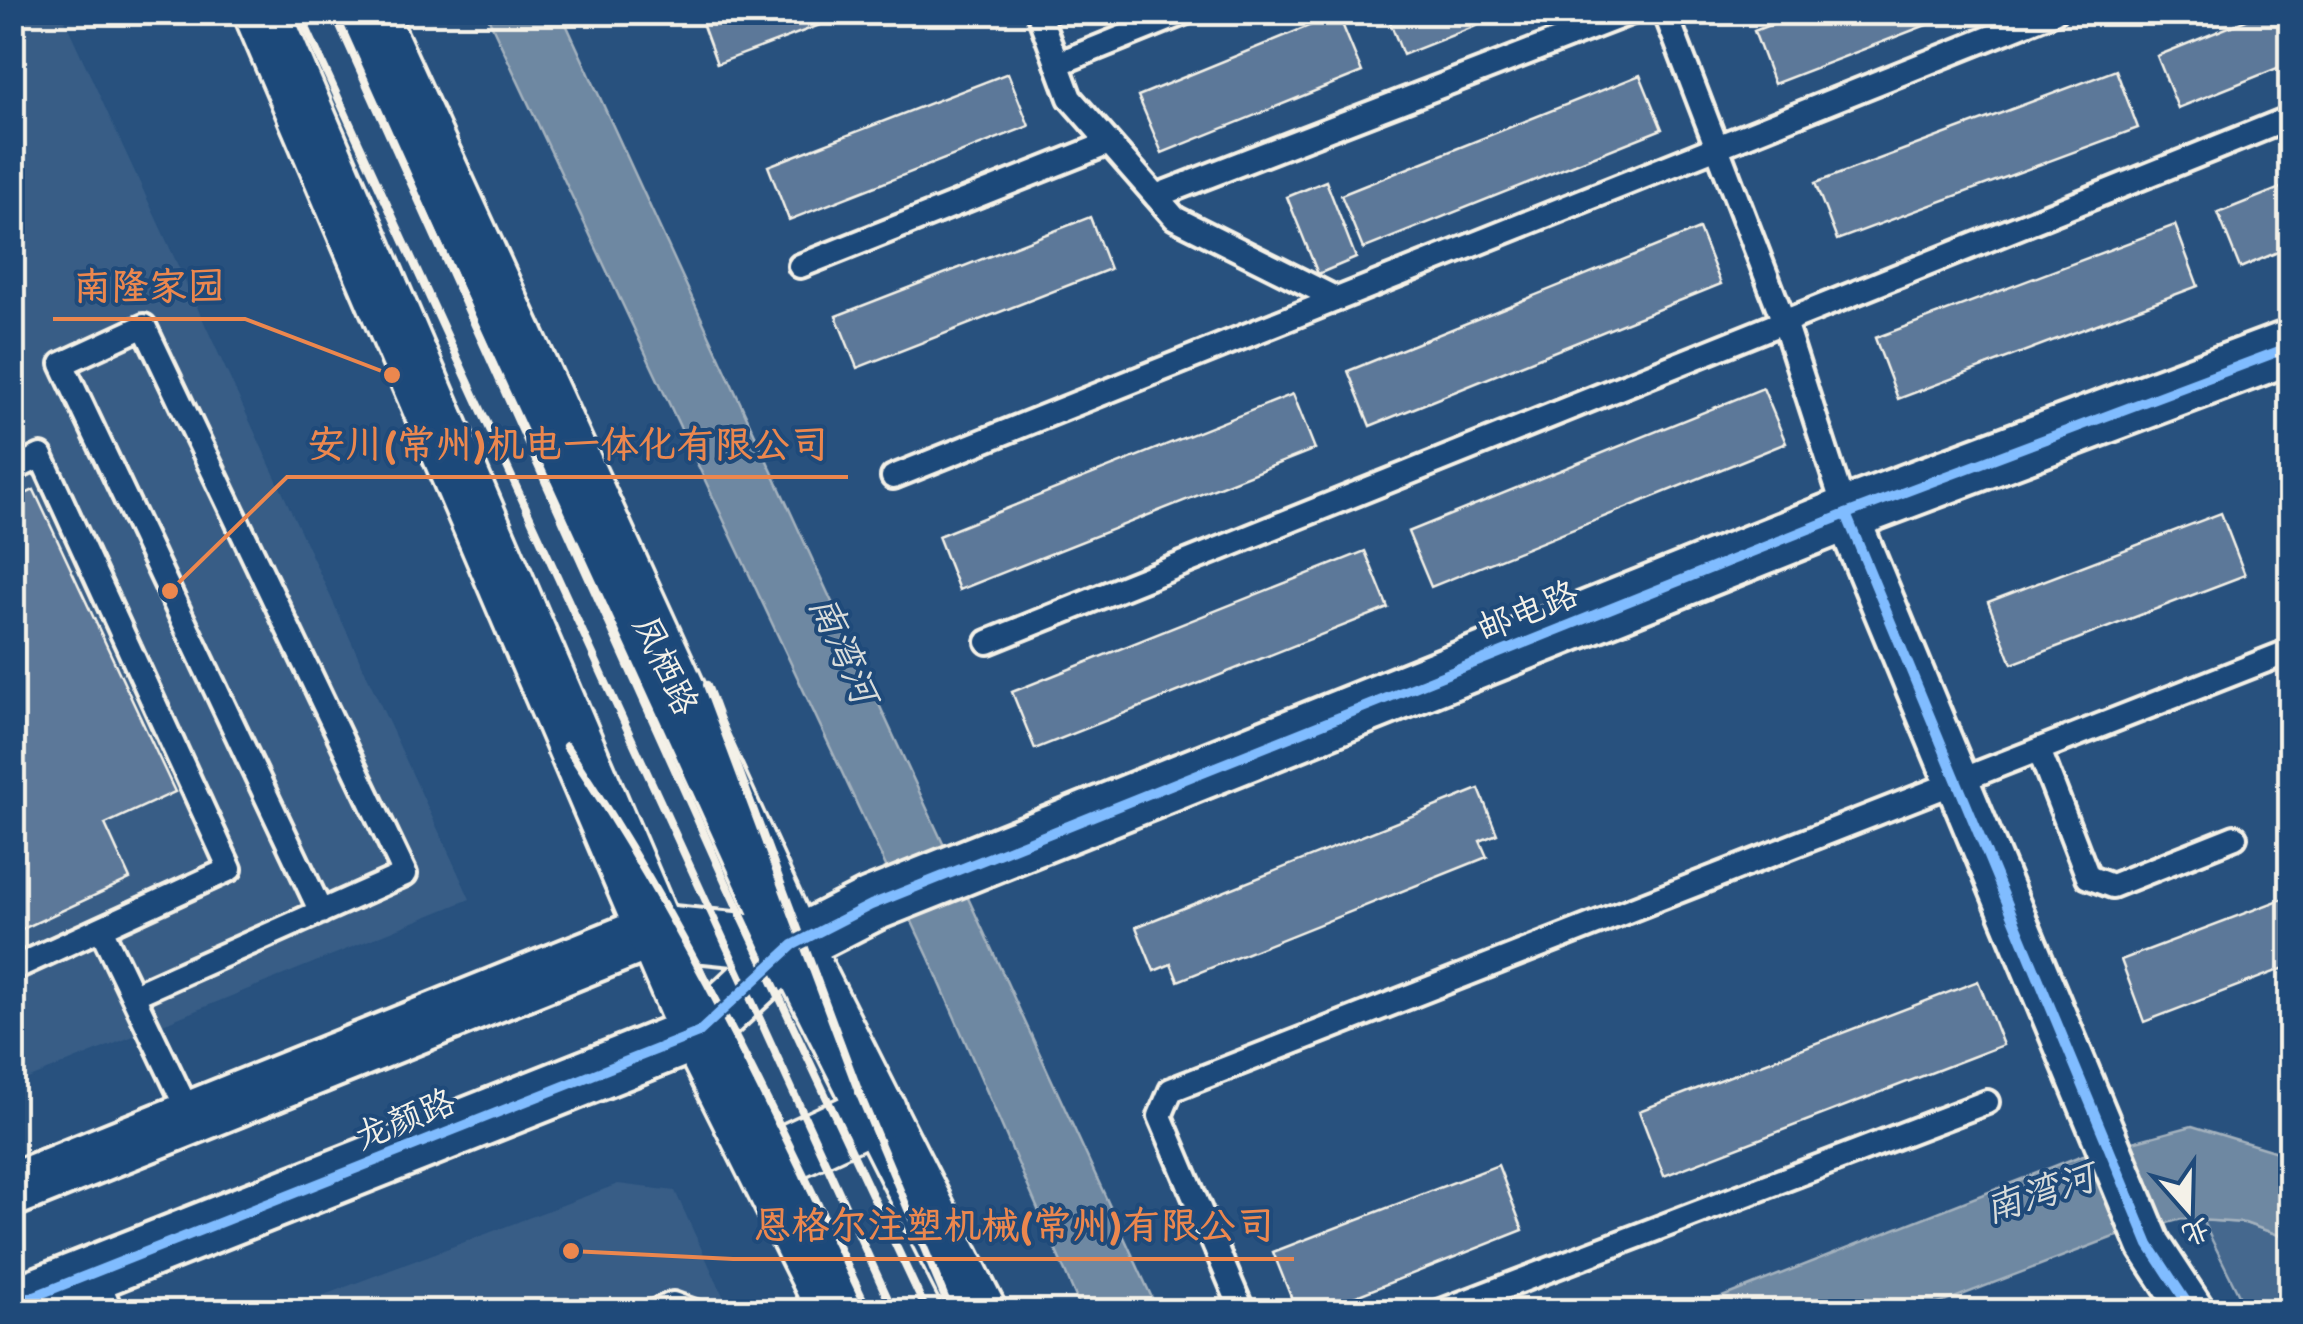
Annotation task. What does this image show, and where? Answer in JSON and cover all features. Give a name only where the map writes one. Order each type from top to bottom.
[{"type":"main road","points":[[262,12],[698,1033],[836,1312]]},
{"type":"main road","name":"凤栖路","points":[[367,12],[793,945],[978,1312]]},
{"type":"main road","points":[[764,1164],[878,1110]]},
{"type":"street","name":"邮电路","points":[[793,945],[872,905],[996,853],[1846,514],[2290,347]]},
{"type":"street","points":[[1846,514],[2149,1246],[2193,1312]]},
{"type":"street","points":[[12,1190],[654,931],[793,945]]},
{"type":"street","name":"龙颜路","points":[[12,1306],[103,1292],[698,1033],[793,945]]},
{"type":"lane","points":[[1038,12],[1070,98],[1175,218],[1338,299]]},
{"type":"lane","points":[[1057,64],[1186,12]]},
{"type":"lane","points":[[1156,196],[1632,12]]},
{"type":"lane","points":[[1665,12],[1720,146],[1784,322],[1846,514]]},
{"type":"lane","points":[[893,477],[2054,12]]},
{"type":"lane","points":[[988,642],[2290,118]]},
{"type":"lane","points":[[800,266],[1109,142]]},
{"type":"lane","points":[[134,995],[321,912],[405,874],[144,326],[62,364],[321,912]]},
{"type":"lane","points":[[12,470],[41,456],[230,868],[12,969]]},
{"type":"lane","points":[[1243,1312],[1160,1116],[1172,1090],[2290,651]]},
{"type":"lane","points":[[2039,750],[2088,876],[2112,886],[2235,837]]},
{"type":"lane","points":[[101,928],[192,1117]]},
{"type":"lane","points":[[1439,1312],[1987,1102]]},
{"type":"lane","points":[[654,1312],[673,1304],[695,1312]]},
{"type":"shaded area","points":[[61,12],[470,899],[13,1085],[12,13]]},
{"type":"shaded area","points":[[618,1184],[675,1191],[730,1311],[279,1312]]},
{"type":"shaded area","points":[[2202,1220],[2245,1223],[2290,1239],[2290,1311],[2247,1311]]},
{"type":"water","name":"南湾河","points":[[486,13],[561,13],[1158,1311],[1082,1311],[929,958]]},
{"type":"water","name":"南湾河","points":[[2192,1126],[2290,1156],[2290,1239],[2245,1223],[2182,1219],[2111,1238],[1920,1311],[1684,1312],[2080,1156]]},
{"type":"building","points":[[698,12],[854,12],[717,64]]},
{"type":"building","points":[[1386,12],[1511,12],[1403,55]]},
{"type":"building","points":[[1803,12],[1960,12],[1774,84],[1754,31]]},
{"type":"building","points":[[2266,12],[2290,12],[2290,63],[2178,108],[2157,56]]},
{"type":"building","points":[[1338,14],[1362,72],[1162,153],[1138,96]]},
{"type":"building","points":[[2116,70],[2138,128],[1837,240],[1815,183]]},
{"type":"building","points":[[1008,73],[1029,126],[789,220],[768,166]]},
{"type":"building","points":[[1640,75],[1662,129],[1363,249],[1341,195]]},
{"type":"building","points":[[1326,181],[1356,258],[1318,274],[1287,197]]},
{"type":"building","points":[[2290,184],[2290,247],[2240,268],[2218,213]]},
{"type":"building","points":[[1090,217],[1110,269],[857,368],[836,316]]},
{"type":"building","points":[[2175,225],[2198,286],[1898,399],[1875,338]]},
{"type":"building","points":[[1699,229],[1721,284],[1370,426],[1348,371]]},
{"type":"building","points":[[1763,388],[1786,443],[1431,587],[1408,532]]},
{"type":"building","points":[[1293,394],[1315,449],[959,590],[938,536]]},
{"type":"building","points":[[34,490],[175,792],[105,824],[130,879],[12,934],[12,500]]},
{"type":"building","points":[[2221,513],[2245,575],[2012,664],[1988,602]]},
{"type":"building","points":[[1365,551],[1388,608],[1035,749],[1012,692]]},
{"type":"building","points":[[1479,789],[1497,834],[1480,841],[1487,857],[1178,981],[1171,964],[1154,971],[1136,927]]},
{"type":"building","points":[[2290,896],[2290,966],[2144,1022],[2121,960]]},
{"type":"building","points":[[1978,981],[2003,1045],[1664,1176],[1639,1111]]},
{"type":"building","points":[[1498,1165],[1523,1230],[1316,1312],[1297,1312],[1273,1252]]},
{"type":"railway","points":[[299,12],[894,1312]]},
{"type":"railway","points":[[334,12],[725,881],[927,1312]]},
{"type":"railway","points":[[707,685],[858,1090],[951,1312]]},
{"type":"railway","points":[[566,746],[690,952],[765,1094],[869,1312]]},
{"type":"cycle path","points":[[12,1305],[698,1033],[793,945],[871,905],[1846,514],[2290,347]]},
{"type":"cycle path","points":[[1846,514],[2149,1245],[2193,1312]]},
{"type":"place","name":"南隆家园","points":[[392,375]]},
{"type":"place","name":"安川(常州)机电一体化有限公司","points":[[170,591]]},
{"type":"place","name":"恩格尔注塑机械(常州)有限公司","points":[[571,1251]]}]
